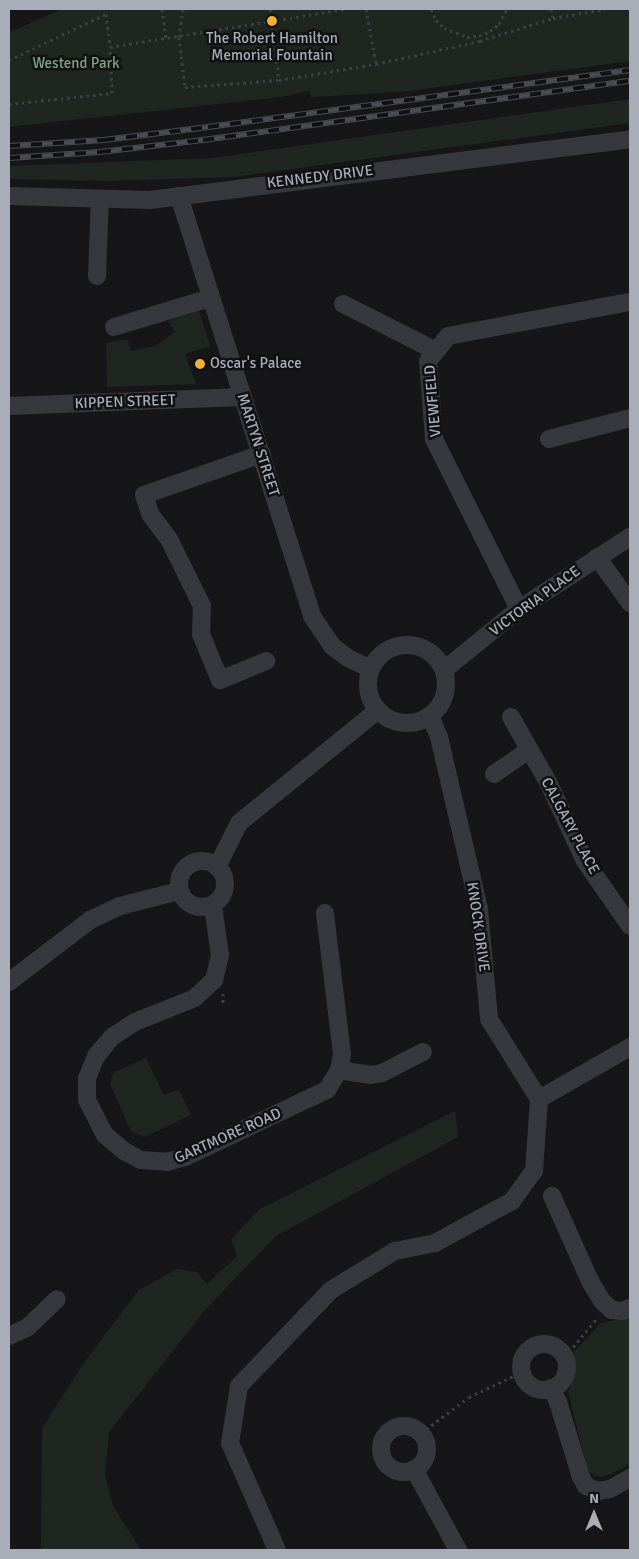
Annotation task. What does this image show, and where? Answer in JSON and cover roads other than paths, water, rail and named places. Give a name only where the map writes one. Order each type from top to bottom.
[{"type":"street","name":"KENNEDY DRIVE","points":[[9,196],[150,200],[630,139]]},
{"type":"street","name":"MARTYN STREET","points":[[179,196],[312,616],[332,646],[348,658],[371,669]]},
{"type":"street","points":[[97,276],[100,199]]},
{"type":"street","points":[[114,327],[210,298]]},
{"type":"street","name":"VIEWFIELD","points":[[519,609],[434,439],[428,361],[448,336],[630,302]]},
{"type":"street","points":[[343,304],[436,351]]},
{"type":"street","name":"KIPPEN STREET","points":[[9,406],[242,397]]},
{"type":"street","points":[[549,439],[630,418]]},
{"type":"street","points":[[262,454],[144,495],[150,514],[169,539],[202,606],[201,634],[220,680],[266,661]]},
{"type":"street","name":"VICTORIA PLACE","points":[[444,670],[519,609],[630,537]]},
{"type":"street","points":[[597,557],[630,603]]},
{"type":"street","points":[[401,645],[414,645],[427,650],[437,658],[444,670],[446,682],[444,695],[439,706],[430,715],[408,723],[397,721],[378,710],[369,690],[371,669],[378,658],[389,650],[401,645]]},
{"type":"street","points":[[217,867],[239,823],[378,710]]},
{"type":"street","name":"KNOCK DRIVE","points":[[430,715],[439,737],[479,909],[489,1019],[539,1099]]},
{"type":"street","name":"CALGARY PLACE","points":[[511,717],[548,782],[585,861],[630,926]]},
{"type":"street","points":[[494,774],[529,750]]},
{"type":"street","points":[[201,860],[217,867],[224,877],[223,895],[213,906],[195,907],[185,901],[179,890],[180,874],[187,866],[201,860]]},
{"type":"street","points":[[9,982],[90,920],[120,906],[179,890]]},
{"type":"street","name":"GARTMORE ROAD","points":[[213,906],[220,955],[214,980],[195,998],[135,1022],[112,1037],[96,1056],[87,1078],[87,1100],[106,1135],[124,1151],[141,1160],[167,1162],[186,1158],[327,1090],[339,1070],[342,1054],[325,913]]},
{"type":"street","points":[[277,1550],[230,1443],[239,1386],[330,1290],[395,1251],[436,1243],[512,1201],[534,1171],[539,1099],[630,1047]]},
{"type":"street","points":[[339,1070],[371,1075],[382,1073],[423,1052]]},
{"type":"street","points":[[552,1196],[590,1281],[602,1301],[612,1310],[622,1311],[630,1308]]},
{"type":"street","points":[[9,1336],[28,1327],[56,1299]]},
{"type":"street","points":[[540,1344],[554,1346],[565,1357],[566,1372],[558,1385],[551,1388],[544,1390],[530,1385],[522,1372],[521,1365],[526,1351],[540,1344]]},
{"type":"street","points":[[551,1388],[581,1477],[586,1486],[598,1491],[610,1489],[630,1478]]},
{"type":"street","points":[[407,1426],[421,1433],[427,1447],[426,1454],[423,1462],[414,1469],[404,1472],[390,1467],[385,1462],[381,1448],[386,1434],[392,1429],[407,1426]]},
{"type":"street","points":[[414,1469],[458,1550]]},
{"type":"railway","points":[[9,146],[104,140],[630,70]]},
{"type":"railway","points":[[9,158],[100,152],[203,140],[630,81]]},
{"type":"place","name":"The Robert Hamilton Memorial Fountain","points":[[272,21]]},
{"type":"place","name":"Oscar's Palace","points":[[200,364]]},
{"type":"park label","name":"Westend Park","points":[[76,64]]}]
